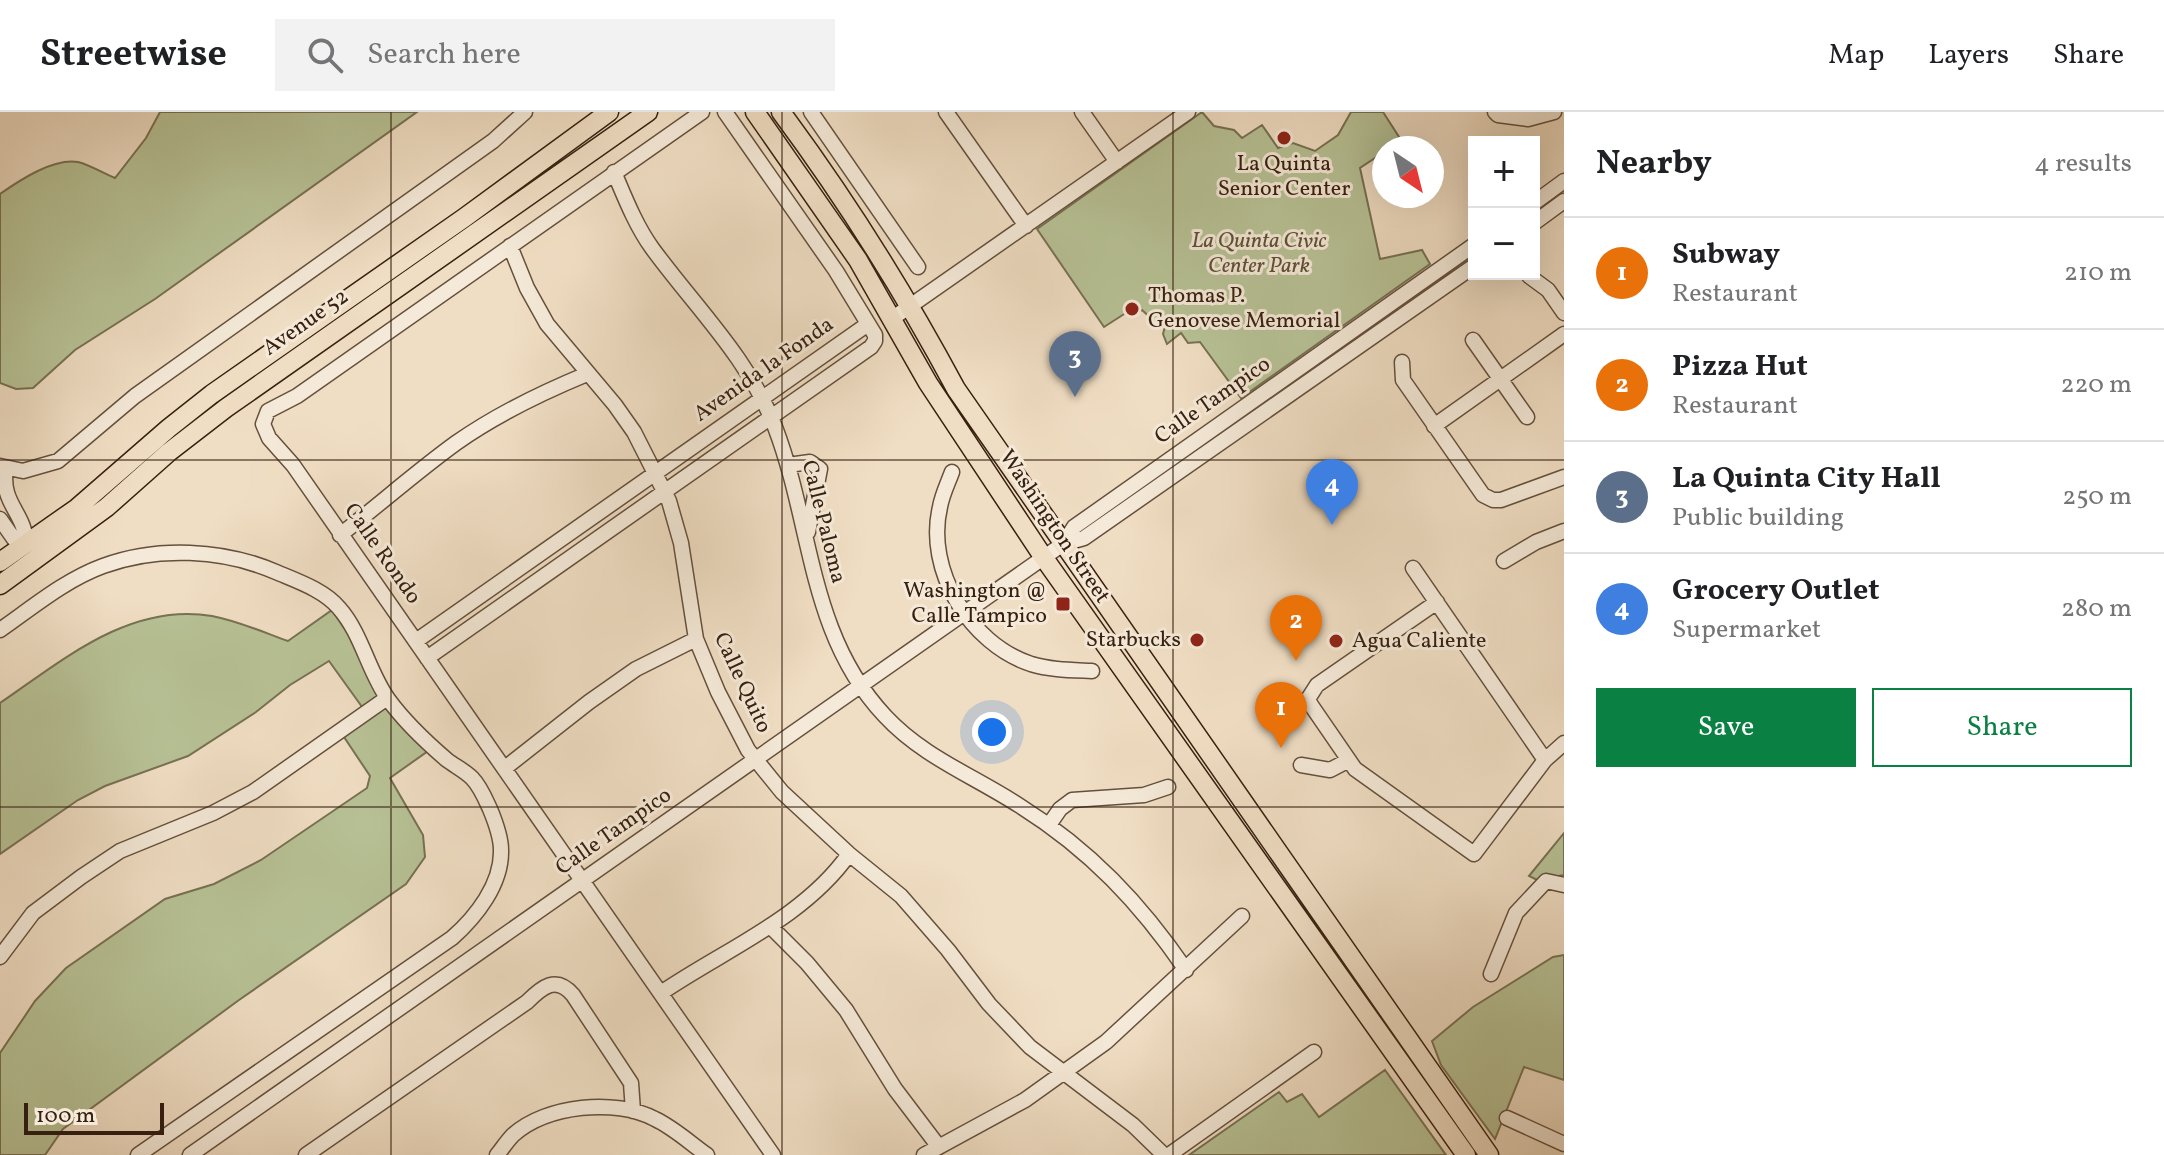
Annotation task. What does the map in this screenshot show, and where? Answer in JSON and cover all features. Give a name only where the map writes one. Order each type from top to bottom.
[{"type":"main road","name":"Avenue 52","points":[[0,562],[77,508],[212,394],[609,112]]},
{"type":"main road","name":"Avenue 52","points":[[0,585],[107,507],[169,452],[226,408],[648,112]]},
{"type":"main road","name":"Washington Street","points":[[755,112],[858,260],[928,383],[1044,558],[1462,1149]]},
{"type":"main road","name":"Washington Street","points":[[781,112],[865,231],[911,306],[956,389],[1489,1155]]},
{"type":"street","points":[[0,519],[14,539],[26,545],[26,529],[1,486],[3,467],[23,471],[58,461],[135,396],[493,141],[525,112]]},
{"type":"street","name":"Calle Rondo","points":[[702,112],[297,396],[268,411],[264,417],[264,430],[293,465],[773,1155]]},
{"type":"street","points":[[725,112],[819,247],[868,324]]},
{"type":"street","points":[[811,112],[918,267]]},
{"type":"street","points":[[946,112],[1026,226]]},
{"type":"street","points":[[1082,112],[1117,162]]},
{"type":"street","points":[[893,318],[1188,112]]},
{"type":"street","points":[[1495,112],[1528,119],[1554,112]]},
{"type":"street","name":"Calle Paloma","points":[[614,172],[651,246],[737,355],[762,399],[799,503],[821,604],[841,655],[861,686],[884,716],[929,754],[1049,825],[1087,855],[1154,923],[1186,970]]},
{"type":"street","points":[[1540,199],[1564,181]]},
{"type":"street","points":[[1540,220],[1561,209],[1556,198],[1564,191]]},
{"type":"street","name":"Calle Quito","points":[[510,246],[527,288],[547,324],[615,405],[634,432],[655,473],[681,543],[696,639],[729,714],[756,760],[782,792],[849,854],[901,896],[989,1004],[1030,1047],[1133,1125],[1166,1155]]},
{"type":"street","name":"Calle Tampico","points":[[1063,544],[1074,527],[1468,249]]},
{"type":"street","name":"Calle Tampico","points":[[190,1155],[1063,544],[1084,538],[1468,270]]},
{"type":"street","points":[[1534,280],[1548,290],[1564,313]]},
{"type":"street","name":"Avenida la Fonda","points":[[416,641],[868,324],[875,335],[871,347],[427,658]]},
{"type":"street","points":[[1434,426],[1564,334]]},
{"type":"street","points":[[1473,340],[1527,417]]},
{"type":"street","points":[[1402,362],[1403,380],[1487,498],[1501,500],[1513,497],[1564,477]]},
{"type":"street","points":[[340,535],[457,443],[505,412],[587,374]]},
{"type":"street","points":[[788,465],[810,462],[820,469],[806,544]]},
{"type":"street","points":[[952,472],[939,508],[938,542],[943,571],[965,613],[995,646],[1029,663],[1058,670],[1092,671]]},
{"type":"street","points":[[1504,561],[1536,542],[1564,531]]},
{"type":"street","points":[[0,630],[64,586],[103,566],[136,557],[168,553],[236,559],[306,585],[337,605],[351,624],[387,698],[428,742],[472,778],[496,823],[501,851],[489,893],[472,920],[452,938],[138,1155]]},
{"type":"street","points":[[1413,568],[1545,760]]},
{"type":"street","points":[[1437,602],[1317,685],[1310,695],[1311,705],[1362,775],[1474,854],[1545,760],[1564,743]]},
{"type":"street","points":[[505,768],[636,669],[696,639]]},
{"type":"street","points":[[0,957],[33,913],[81,877],[120,851],[213,813],[253,792],[387,698]]},
{"type":"street","points":[[1301,765],[1330,770],[1349,760]]},
{"type":"street","points":[[1049,825],[1060,809],[1072,800],[1144,795],[1168,787]]},
{"type":"street","points":[[661,993],[696,968],[771,927],[839,868],[849,854]]},
{"type":"street","points":[[1491,974],[1516,913],[1546,881],[1564,885]]},
{"type":"street","points":[[924,1155],[1025,1100],[1106,1042],[1242,916]]},
{"type":"street","points":[[771,927],[807,963],[846,1010],[895,1089],[939,1147]]},
{"type":"street","points":[[306,1155],[527,1002],[544,985],[554,983],[568,989],[573,995],[631,1083],[633,1111]]},
{"type":"street","points":[[1166,1155],[1314,1052]]},
{"type":"street","points":[[497,1155],[513,1135],[552,1113],[591,1106],[633,1111],[655,1118],[707,1155]]},
{"type":"street","points":[[1507,1118],[1564,1144]]},
{"type":"green space","points":[[160,112],[417,112],[155,299],[75,350],[33,388],[16,389],[0,383],[0,194],[37,171],[58,163],[83,163],[115,178],[146,138]]},
{"type":"green space","name":"La Quinta Civic Center Park","points":[[1202,112],[1214,126],[1234,130],[1242,138],[1262,125],[1278,148],[1293,143],[1315,151],[1338,135],[1351,112],[1383,112],[1398,136],[1372,136],[1372,160],[1360,168],[1380,259],[1422,250],[1430,264],[1241,398],[1200,342],[1188,343],[1181,333],[1167,344],[1163,334],[1166,323],[1154,321],[1142,310],[1136,313],[1132,309],[1104,327],[1037,229]]},
{"type":"green space","points":[[332,610],[348,634],[375,688],[428,751],[390,778],[423,835],[425,857],[406,884],[239,1000],[63,1129],[45,1155],[0,1155],[0,1053],[35,1001],[66,968],[165,899],[214,884],[261,860],[367,788],[370,776],[344,737],[370,718],[329,661],[188,756],[105,786],[78,800],[0,854],[0,703],[99,638],[153,618],[182,614],[212,616],[288,641]]},
{"type":"green space","points":[[1564,833],[1564,875],[1537,880],[1529,876]]},
{"type":"green space","points":[[1564,955],[1564,1080],[1524,1067],[1495,1139],[1441,1065],[1432,1041],[1473,1007],[1553,957]]},
{"type":"green space","points":[[1385,1070],[1446,1155],[1189,1155],[1279,1092],[1287,1102],[1302,1094],[1319,1117]]},
{"type":"place","name":"La Quinta Senior Center","points":[[1284,138]]},
{"type":"place","name":"Thomas P. Genovese Memorial","points":[[1132,309]]},
{"type":"place","name":"La Quinta City Hall","points":[[1075,397]]},
{"type":"place","name":"Grocery Outlet","points":[[1332,525]]},
{"type":"place","name":"Washington @ Calle Tampico","points":[[1063,604]]},
{"type":"place","name":"Starbucks","points":[[1197,640]]},
{"type":"place","name":"Agua Caliente","points":[[1336,641]]},
{"type":"place","name":"Pizza Hut","points":[[1296,661]]},
{"type":"place","name":"Subway","points":[[1281,748]]}]
